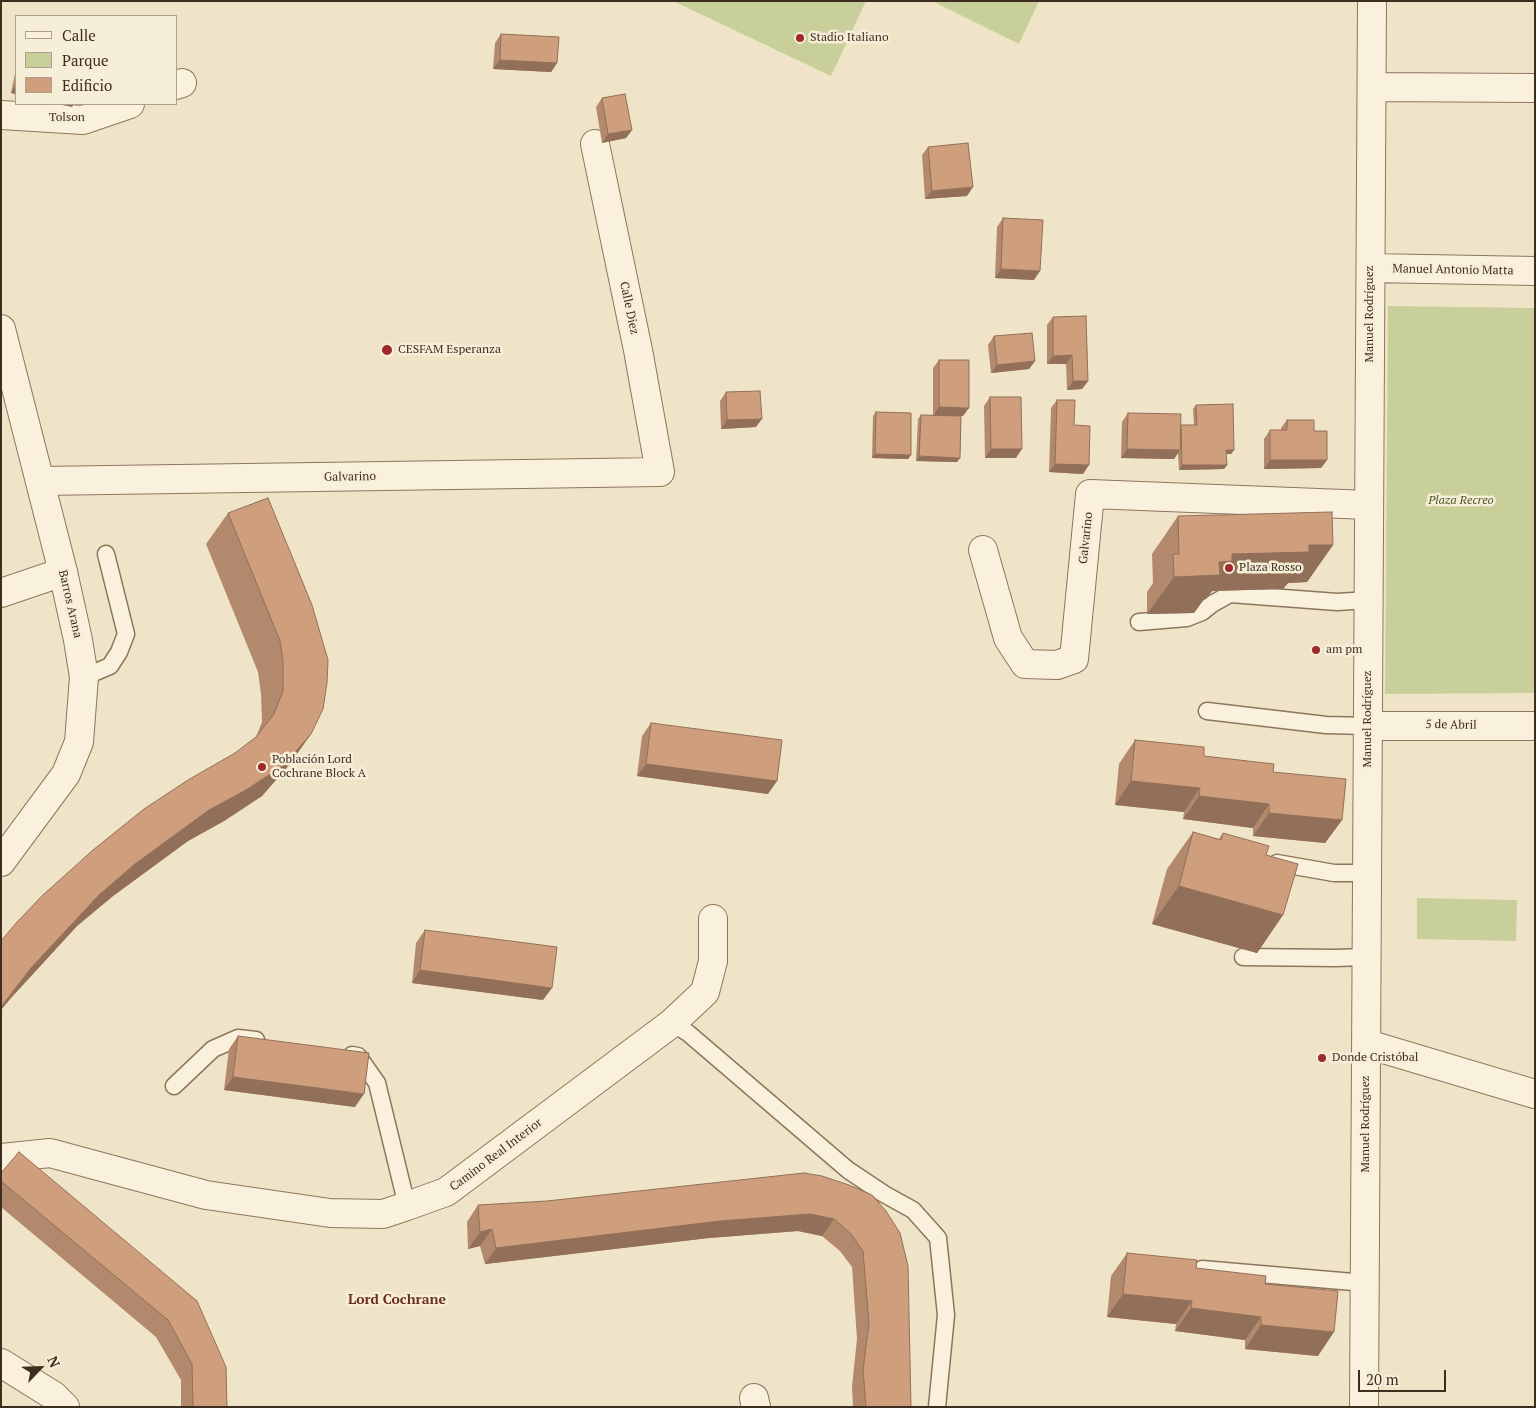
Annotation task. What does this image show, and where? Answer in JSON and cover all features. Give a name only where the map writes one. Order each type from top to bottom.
[{"type":"street","name":"Manuel Rodríguez","points":[[1364,1407],[1372,1]]},
{"type":"street","points":[[1372,88],[1535,88]]},
{"type":"street","name":"Tolson","points":[[1,115],[83,120],[127,105]]},
{"type":"street","name":"Calle Diez","points":[[595,144],[638,350],[660,472]]},
{"type":"street","name":"Manuel Antonio Matta","points":[[1371,268],[1535,272]]},
{"type":"street","name":"Barros Arana","points":[[1,329],[63,572],[84,677],[78,742],[66,774],[1,862]]},
{"type":"street","name":"Galvarino","points":[[40,481],[660,472]]},
{"type":"street","name":"Galvarino","points":[[983,550],[1008,638],[1025,664],[1057,665],[1074,659],[1090,494],[1369,505]]},
{"type":"street","points":[[1,593],[63,572]]},
{"type":"street","name":"5 de Abril","points":[[1368,726],[1535,726]]},
{"type":"street","name":"Camino Real Interior","points":[[1,1158],[50,1153],[206,1195],[330,1213],[383,1214],[407,1206],[446,1192],[672,1023],[705,992],[713,961],[713,919]]},
{"type":"street","points":[[1366,1044],[1535,1094]]},
{"type":"street","points":[[1,1363],[54,1396],[64,1407]]},
{"type":"lane","points":[[84,677],[110,666],[119,652],[126,634],[106,554]]},
{"type":"lane","points":[[1139,622],[1187,618],[1202,612],[1230,594],[1337,602],[1369,600]]},
{"type":"lane","points":[[1207,711],[1326,725],[1368,726]]},
{"type":"lane","points":[[1270,862],[1334,873],[1367,873]]},
{"type":"lane","points":[[1243,957],[1367,957]]},
{"type":"lane","points":[[672,1023],[688,1033],[848,1170],[884,1194],[913,1210],[938,1238],[946,1315],[936,1407]]},
{"type":"lane","points":[[174,1086],[212,1049],[238,1038],[267,1041]]},
{"type":"lane","points":[[341,1052],[358,1056],[377,1083],[407,1206]]},
{"type":"lane","points":[[1202,1269],[1365,1284]]},
{"type":"green space","name":"Stadio Italiano","points":[[673,1],[866,1],[831,76]]},
{"type":"green space","points":[[932,1],[1039,1],[1019,44]]},
{"type":"green space","name":"Plaza Recreo","points":[[1388,306],[1535,308],[1535,693],[1385,694]]},
{"type":"green space","points":[[1417,898],[1517,900],[1516,941],[1417,939]]},
{"type":"building","points":[[501,34],[559,37],[557,63],[500,60]]},
{"type":"building","points":[[625,94],[632,130],[608,134],[602,98]]},
{"type":"building","points":[[968,143],[973,187],[932,191],[928,147]]},
{"type":"building","points":[[1003,218],[1043,220],[1040,271],[1001,269]]},
{"type":"building","points":[[1086,316],[1088,381],[1073,381],[1072,355],[1053,356],[1053,317]]},
{"type":"building","points":[[1032,333],[1035,361],[997,365],[994,336]]},
{"type":"building","points":[[939,360],[969,360],[969,408],[939,407]]},
{"type":"building","points":[[760,391],[762,419],[727,420],[726,392]]},
{"type":"building","points":[[990,397],[1021,397],[1022,449],[991,449]]},
{"type":"building","points":[[1057,400],[1075,400],[1074,425],[1090,426],[1089,465],[1055,464]]},
{"type":"building","points":[[1233,404],[1234,450],[1226,450],[1227,465],[1182,465],[1181,425],[1197,425],[1196,405]]},
{"type":"building","points":[[876,412],[911,413],[911,455],[875,454]]},
{"type":"building","points":[[1128,413],[1181,414],[1180,450],[1127,449]]},
{"type":"building","points":[[921,415],[961,416],[960,458],[919,456]]},
{"type":"building","points":[[1287,420],[1314,420],[1314,431],[1327,431],[1327,460],[1270,460],[1270,430],[1287,430]]},
{"type":"building","points":[[268,498],[312,605],[328,660],[323,709],[311,734],[284,765],[246,790],[209,810],[135,864],[99,895],[31,968],[1,1007],[1,941],[17,922],[43,895],[93,850],[144,809],[188,780],[235,753],[256,737],[274,714],[283,691],[283,662],[280,641],[228,513]]},
{"type":"building","points":[[1332,512],[1333,545],[1309,545],[1309,552],[1232,554],[1232,561],[1219,562],[1220,575],[1174,577],[1173,554],[1179,554],[1178,516]]},
{"type":"building","points":[[651,723],[782,740],[777,781],[646,764]]},
{"type":"building","points":[[1135,740],[1204,747],[1204,756],[1274,764],[1273,772],[1346,779],[1342,820],[1269,813],[1269,804],[1199,796],[1200,788],[1131,781]]},
{"type":"building","points":[[1193,832],[1221,840],[1223,833],[1269,846],[1266,855],[1298,864],[1283,915],[1179,886]]},
{"type":"building","points":[[425,930],[557,947],[552,988],[420,970]]},
{"type":"building","points":[[238,1036],[369,1053],[364,1094],[233,1077]]},
{"type":"building","points":[[19,1152],[197,1301],[226,1367],[227,1407],[193,1407],[192,1364],[168,1320],[1,1181],[1,1173]]},
{"type":"building","points":[[804,1173],[822,1176],[872,1195],[886,1211],[900,1233],[908,1266],[911,1407],[866,1407],[863,1370],[869,1323],[863,1251],[851,1234],[834,1219],[810,1214],[720,1221],[496,1248],[492,1229],[480,1232],[478,1205],[547,1201]]},
{"type":"building","points":[[1127,1253],[1197,1260],[1196,1268],[1266,1276],[1265,1284],[1338,1291],[1334,1332],[1261,1325],[1261,1317],[1191,1308],[1192,1301],[1123,1294]]},
{"type":"place","name":"Stadio Italiano","points":[[800,38]]},
{"type":"place","name":"CESFAM Esperanza","points":[[387,350]]},
{"type":"place","name":"Plaza Rosso","points":[[1229,568]]},
{"type":"place","name":"am pm","points":[[1316,650]]},
{"type":"place","name":"Población Lord Cochrane Block A","points":[[262,767]]},
{"type":"place","name":"Donde Cristóbal","points":[[1322,1058]]},
{"type":"district","name":"Lord Cochrane","points":[[397,1300]]}]
